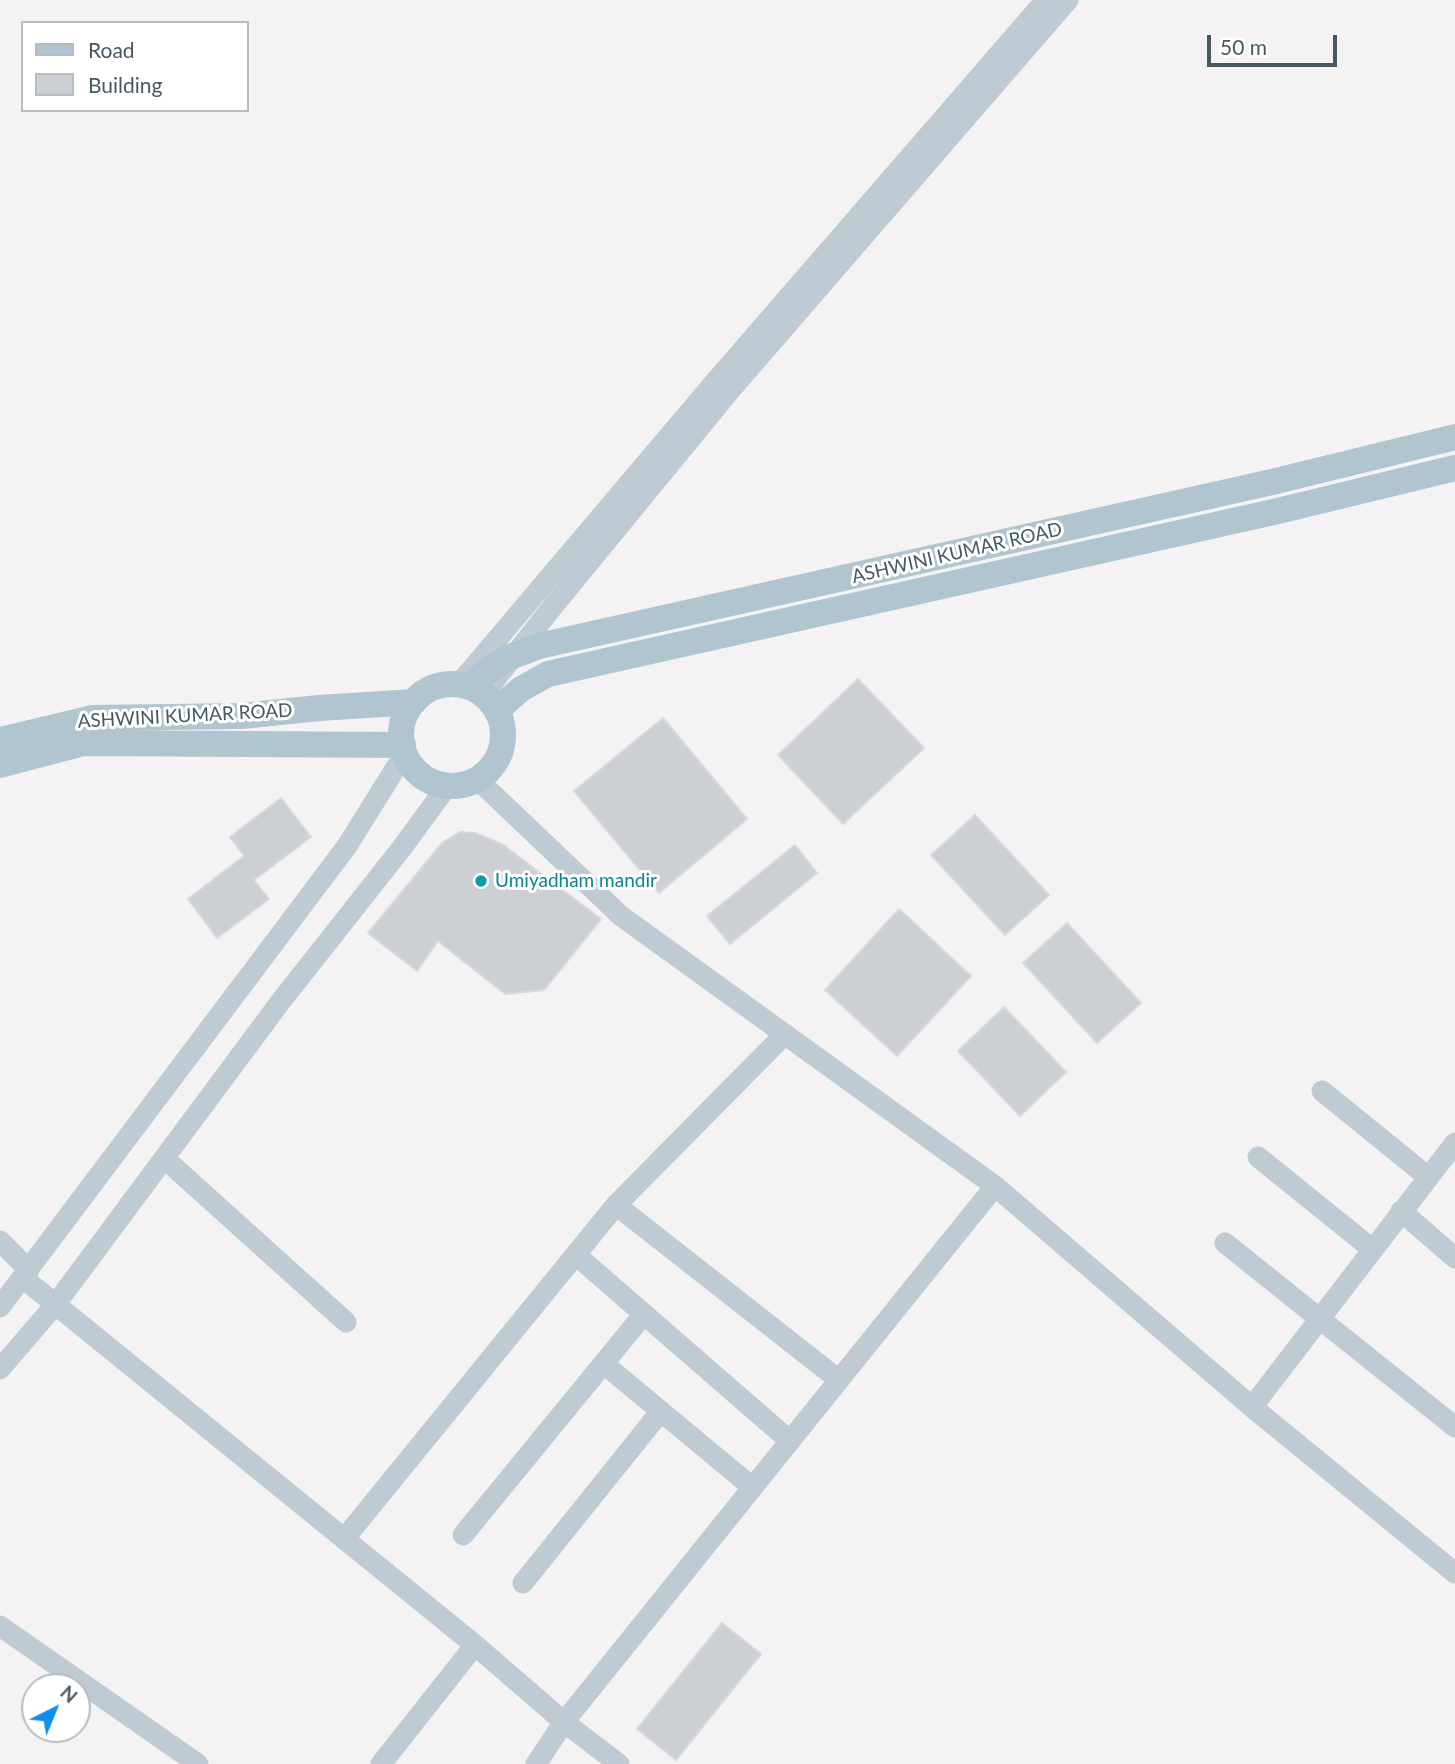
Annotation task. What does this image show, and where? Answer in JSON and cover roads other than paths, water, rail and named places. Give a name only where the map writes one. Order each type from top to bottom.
[{"type":"main road","name":"ASHWINI KUMAR ROAD","points":[[476,694],[513,655],[539,646],[1258,485],[1455,437]]},
{"type":"main road","name":"ASHWINI KUMAR ROAD","points":[[476,694],[521,689],[548,674],[1278,512],[1455,468]]},
{"type":"main road","points":[[438,686],[476,694],[502,725],[503,741],[499,756],[490,770],[463,785],[434,782],[422,775],[404,749],[402,726],[414,702],[425,692],[438,686]]},
{"type":"main road","name":"ASHWINI KUMAR ROAD","points":[[0,740],[93,718],[242,716],[414,702]]},
{"type":"main road","name":"ASHWINI KUMAR ROAD","points":[[0,765],[84,743],[404,749]]},
{"type":"street","points":[[476,694],[714,383],[1045,0]]},
{"type":"street","points":[[513,655],[727,394],[1068,0]]},
{"type":"street","points":[[0,1307],[347,846],[404,749]]},
{"type":"street","points":[[477,779],[621,916],[995,1186],[1252,1407],[1455,1573]]},
{"type":"street","points":[[0,1368],[55,1305],[281,1001],[448,785]]},
{"type":"street","points":[[344,1539],[617,1205],[785,1034]]},
{"type":"street","points":[[1322,1091],[1428,1177]]},
{"type":"street","points":[[1252,1407],[1455,1143]]},
{"type":"street","points":[[1258,1157],[1372,1248]]},
{"type":"street","points":[[164,1158],[346,1322]]},
{"type":"street","points":[[536,1764],[564,1721],[995,1186]]},
{"type":"street","points":[[617,1205],[839,1380]]},
{"type":"street","points":[[1401,1211],[1455,1258]]},
{"type":"street","points":[[0,1241],[55,1305],[619,1764]]},
{"type":"street","points":[[1225,1243],[1455,1427]]},
{"type":"street","points":[[576,1255],[790,1441]]},
{"type":"street","points":[[463,1535],[644,1314]]},
{"type":"street","points":[[604,1364],[752,1487]]},
{"type":"street","points":[[523,1583],[661,1411]]},
{"type":"street","points":[[0,1626],[198,1764]]},
{"type":"street","points":[[381,1764],[475,1645]]},
{"type":"place","name":"Umiyadham mandir","points":[[481,881]]}]
